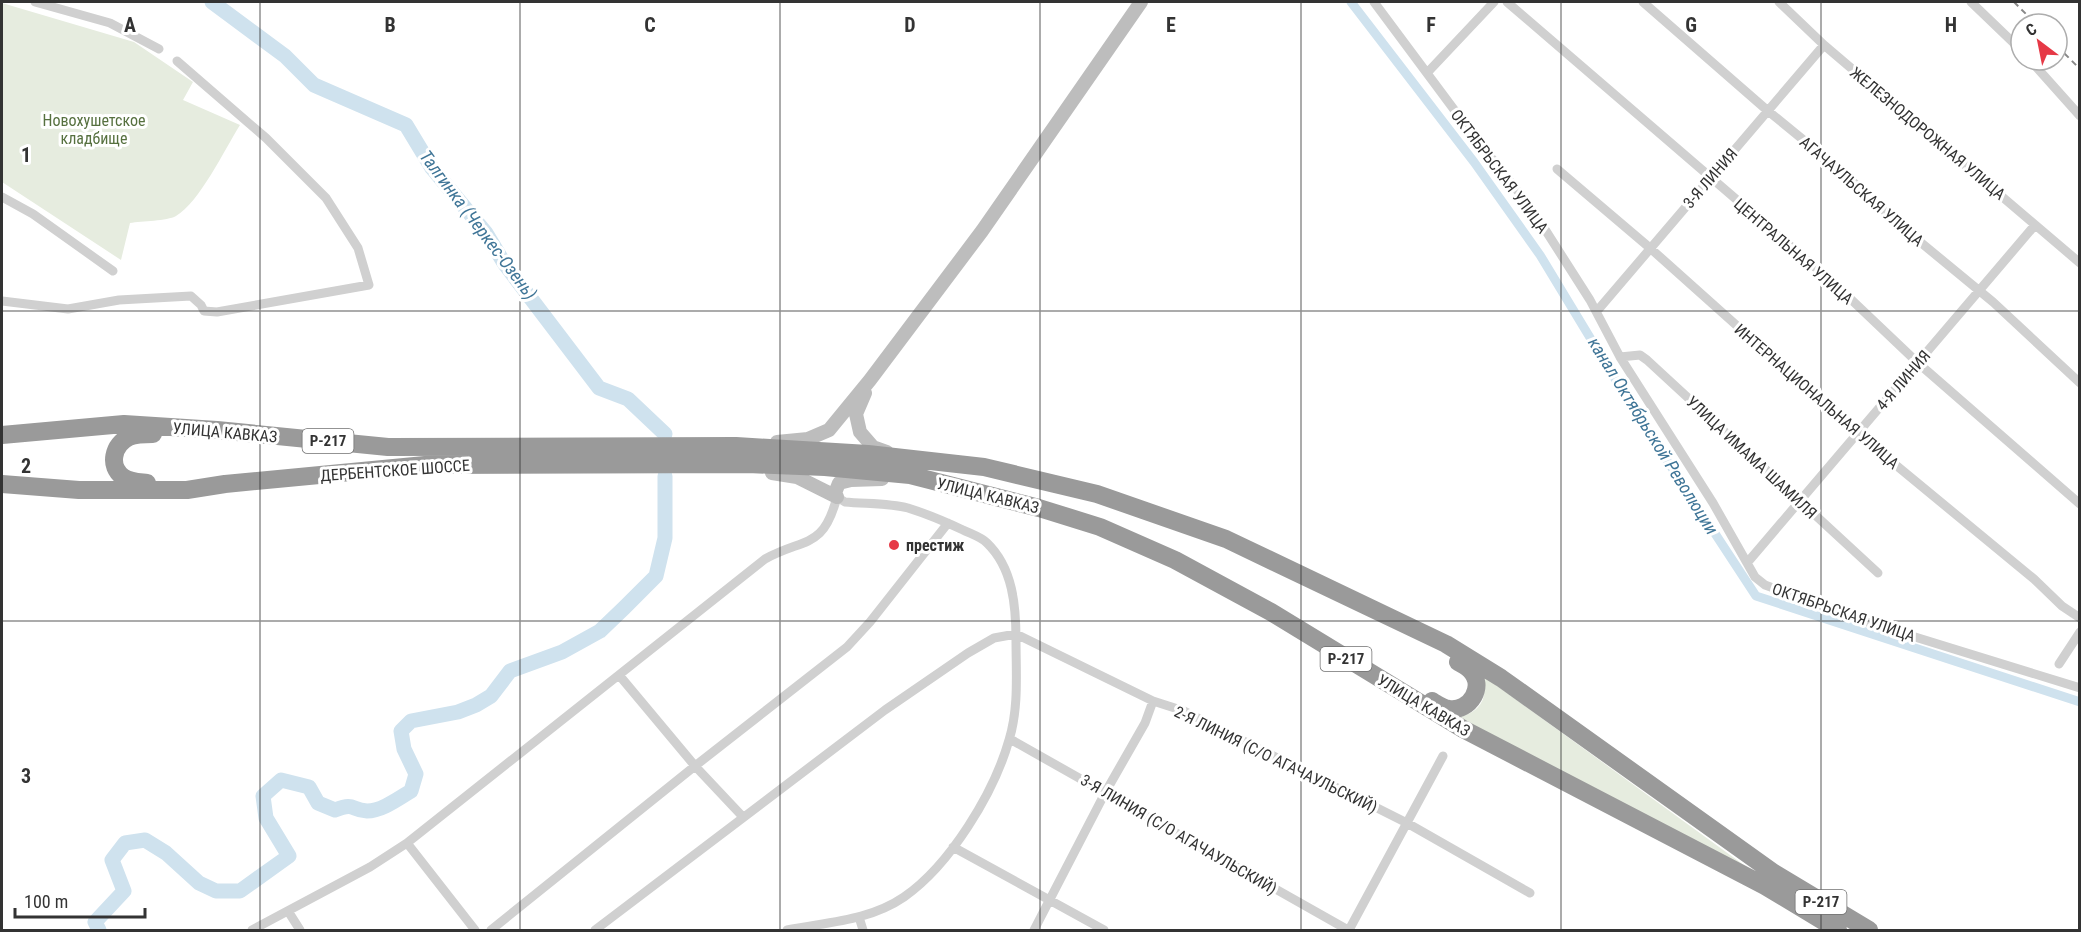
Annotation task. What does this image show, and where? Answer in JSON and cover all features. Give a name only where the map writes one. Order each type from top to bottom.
[{"type":"highway","name":"УЛИЦА КАВКАЗ","points":[[2,435],[124,424],[217,430],[388,447],[736,446],[868,454],[1100,527],[1175,560],[1272,612],[1463,729],[1765,886],[1838,930]]},
{"type":"highway","points":[[217,430],[131,436],[118,446],[113,459],[119,474],[136,482],[225,484]]},
{"type":"highway","name":"ДЕРБЕНТСКОЕ ШОССЕ","points":[[2,484],[79,490],[188,490],[225,484],[425,465],[707,464],[825,467]]},
{"type":"highway","name":"УЛИЦА КАВКАЗ","points":[[825,467],[911,468]]},
{"type":"highway","points":[[911,468],[984,467],[1097,494],[1226,539],[1374,608],[1470,670],[1475,678],[1477,689],[1474,698],[1466,705],[1458,709],[1447,709],[1339,654]]},
{"type":"highway","name":"Р-217","points":[[1374,608],[1446,644],[1501,678],[1774,873],[1869,930]]},
{"type":"main road","points":[[736,446],[808,440],[829,430],[870,380],[982,231],[1141,2]]},
{"type":"main road","points":[[870,380],[856,414],[860,432],[873,447],[911,468]]},
{"type":"main road","points":[[707,464],[797,477],[837,497]]},
{"type":"main road","points":[[837,497],[835,493],[839,483],[851,480],[881,479],[911,468]]},
{"type":"street","points":[[35,2],[110,23],[159,49]]},
{"type":"street","name":"ОКТЯБРЬСКАЯ УЛИЦА","points":[[1374,2],[1467,127],[1533,209],[1597,311],[1620,357],[1713,503],[1755,576],[1765,585],[1873,624],[2079,688]]},
{"type":"street","points":[[1426,73],[1494,2]]},
{"type":"street","name":"ЦЕНТРАЛЬНАЯ УЛИЦА","points":[[1507,2],[1838,287],[1918,363],[2079,504]]},
{"type":"street","name":"АГАЧАУЛЬСКАЯ УЛИЦА","points":[[1643,2],[1979,291],[2079,383]]},
{"type":"street","name":"ЖЕЛЕЗНОДОРОЖНАЯ УЛИЦА","points":[[1779,2],[1824,45],[2079,263]]},
{"type":"street","points":[[1971,2],[2009,39]]},
{"type":"street","name":"3-Я ЛИНИЯ","points":[[1597,311],[1824,45]]},
{"type":"street","points":[[2,301],[68,309],[119,300],[191,296],[204,311],[217,312],[369,285],[358,248],[326,198],[266,138],[177,61]]},
{"type":"street","points":[[2040,72],[2079,116]]},
{"type":"street","name":"ИНТЕРНАЦИОНАЛЬНАЯ УЛИЦА","points":[[1557,169],[1650,248],[1857,433],[2079,618]]},
{"type":"street","points":[[2,196],[33,214],[113,271]]},
{"type":"street","name":"4-Я ЛИНИЯ","points":[[1747,563],[2036,225]]},
{"type":"street","name":"УЛИЦА ИМАМА ШАМИЛЯ","points":[[1620,357],[1640,355],[1647,360],[1878,573]]},
{"type":"street","points":[[252,930],[390,856],[765,559],[813,539],[832,518],[837,497],[845,502],[907,508],[985,540],[1000,556],[1009,576],[1016,634],[1016,699],[1010,739],[995,779],[953,847],[930,874],[904,897],[879,911],[859,917],[787,930]]},
{"type":"street","points":[[492,930],[847,647],[870,622],[948,523]]},
{"type":"street","points":[[2060,664],[2079,632]]},
{"type":"street","points":[[595,930],[885,710],[968,653],[994,638],[1016,634]]},
{"type":"street","name":"2-Я ЛИНИЯ (С/О АГАЧАУЛЬСКИЙ)","points":[[1016,634],[1153,701],[1184,711],[1407,823],[1530,893]]},
{"type":"street","points":[[619,675],[695,766],[743,817]]},
{"type":"street","points":[[1034,930],[1105,793],[1145,723],[1153,701]]},
{"type":"street","name":"3-Я ЛИНИЯ (С/О АГАЧАУЛЬСКИЙ)","points":[[1010,739],[1348,930]]},
{"type":"street","points":[[1348,930],[1443,756]]},
{"type":"street","points":[[407,843],[475,930]]},
{"type":"street","points":[[953,847],[1104,930]]},
{"type":"street","points":[[288,911],[300,930]]},
{"type":"street","points":[[859,917],[863,930]]},
{"type":"green space","name":"Новохушетское кладбище","points":[[2,3],[134,42],[193,82],[183,100],[240,125],[202,188],[185,209],[172,218],[130,223],[121,260],[2,182]]},
{"type":"green space","points":[[1481,674],[1748,868],[1456,718],[1472,712],[1481,703],[1484,697],[1484,682]]},
{"type":"waterway","name":"Талгинка (Черкес-Озень)","points":[[212,2],[285,56],[314,85],[406,125],[432,168],[486,233],[504,263],[599,388],[628,399],[665,434]]},
{"type":"waterway","name":"канал Октябрьской Революции","points":[[1351,2],[1474,162],[1540,255],[1632,407],[1756,596],[2080,702]]},
{"type":"waterway","name":"Талгинка (Черкес-Озень)","points":[[99,930],[95,922],[124,891],[112,860],[125,843],[145,840],[166,853],[199,883],[216,891],[240,891],[289,856],[266,818],[263,796],[281,780],[309,787],[318,803],[335,810],[350,807],[367,811],[379,809],[411,791],[416,774],[404,749],[401,731],[411,721],[458,712],[476,705],[491,696],[510,671],[562,652],[600,631],[656,576],[665,538],[665,476]]},
{"type":"railway","points":[[2014,2],[2024,12]]},
{"type":"railway","points":[[2069,58],[2080,69]]},
{"type":"place","name":"престиж","points":[[894,545]]}]
